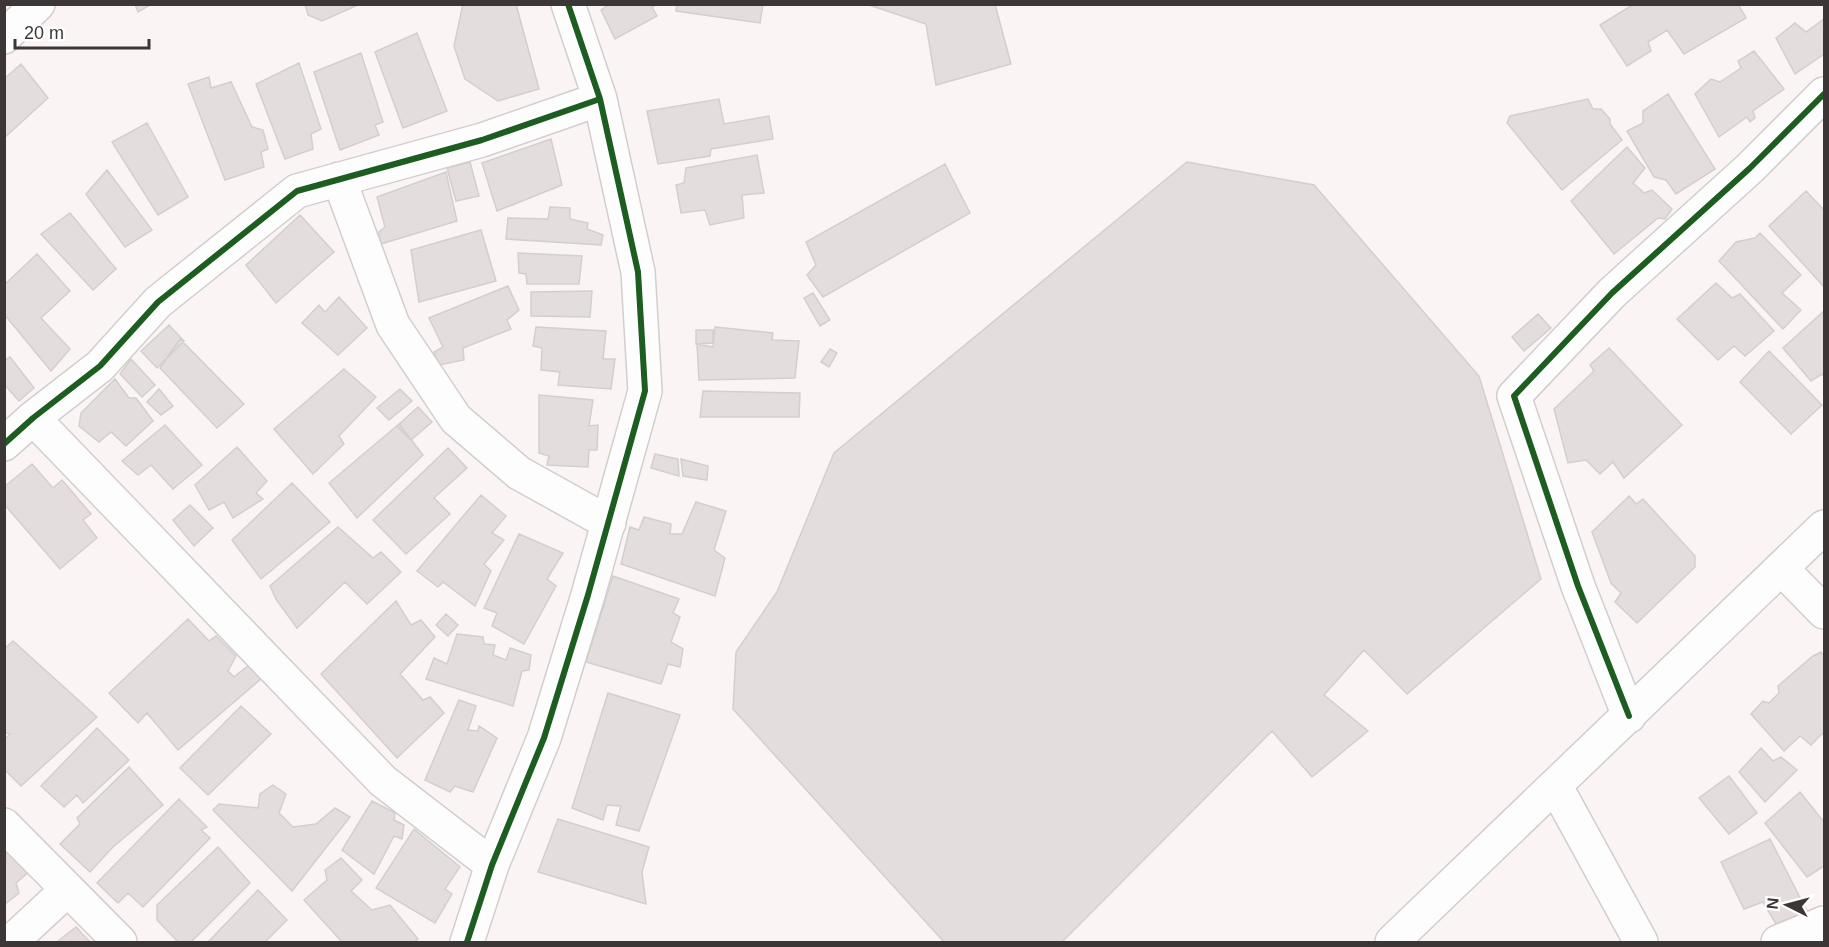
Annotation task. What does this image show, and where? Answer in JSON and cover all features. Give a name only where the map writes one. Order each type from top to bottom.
[{"type":"street","points":[[4,37],[38,4]]},
{"type":"street","points":[[467,942],[492,865],[544,738],[609,523],[645,391],[638,272],[600,99],[568,4]]},
{"type":"street","points":[[1629,716],[1578,586],[1514,396],[1612,293],[1750,168],[1824,94]]},
{"type":"street","points":[[4,444],[33,418],[100,366],[158,302],[297,191],[482,140],[600,99]]},
{"type":"street","points":[[339,179],[393,325],[456,419],[519,473],[609,523]]},
{"type":"street","points":[[33,418],[383,781],[492,865]]},
{"type":"street","points":[[1392,942],[1556,787],[1824,527]]},
{"type":"street","points":[[1782,569],[1824,612]]},
{"type":"street","points":[[1556,787],[1641,942]]},
{"type":"street","points":[[4,825],[120,942]]},
{"type":"street","points":[[11,942],[67,890]]},
{"type":"street","points":[[1778,942],[1824,922]]},
{"type":"building","points":[[135,4],[152,4],[138,12]]},
{"type":"building","points":[[305,4],[360,4],[322,21],[308,15]]},
{"type":"building","points":[[463,4],[516,4],[539,89],[498,101],[465,79],[454,46]]},
{"type":"building","points":[[610,4],[657,4],[652,7],[657,16],[615,39],[601,10]]},
{"type":"building","points":[[677,4],[763,4],[760,23],[676,11]]},
{"type":"building","points":[[866,4],[995,4],[1011,64],[936,85],[926,24]]},
{"type":"building","points":[[1634,4],[1738,4],[1746,18],[1684,54],[1667,30],[1648,42],[1651,51],[1627,66],[1600,25]]},
{"type":"building","points":[[1824,19],[1824,54],[1795,74],[1776,38],[1795,23],[1806,32]]},
{"type":"building","points":[[417,33],[447,111],[403,128],[375,52]]},
{"type":"building","points":[[1754,51],[1784,89],[1753,111],[1755,118],[1750,122],[1747,117],[1719,137],[1695,94],[1711,79],[1720,82],[1741,68],[1738,61]]},
{"type":"building","points":[[361,53],[383,122],[375,125],[379,135],[340,150],[314,72]]},
{"type":"building","points":[[299,63],[321,129],[311,134],[313,149],[285,159],[256,84]]},
{"type":"building","points":[[21,64],[48,98],[4,138],[4,79]]},
{"type":"building","points":[[209,77],[211,88],[231,82],[252,127],[263,130],[268,149],[261,152],[264,167],[225,180],[188,84]]},
{"type":"building","points":[[1668,94],[1715,169],[1676,194],[1666,180],[1654,177],[1627,131],[1643,123],[1643,111]]},
{"type":"building","points":[[719,99],[724,124],[769,116],[773,139],[711,149],[710,156],[658,164],[647,111]]},
{"type":"building","points":[[1588,99],[1593,109],[1601,109],[1610,119],[1610,124],[1622,140],[1562,190],[1507,123],[1510,116]]},
{"type":"building","points":[[147,123],[188,197],[158,215],[112,142]]},
{"type":"building","points":[[551,139],[562,185],[497,211],[482,163]]},
{"type":"building","points":[[1627,147],[1645,168],[1633,183],[1644,193],[1652,190],[1672,209],[1665,219],[1658,218],[1614,254],[1571,201]]},
{"type":"building","points":[[757,155],[764,193],[742,195],[744,218],[710,225],[705,210],[681,213],[676,185],[684,183],[686,168]]},
{"type":"building","points":[[470,162],[479,196],[456,201],[447,168]]},
{"type":"building","points":[[1187,162],[1314,185],[1479,376],[1541,579],[1407,694],[1364,650],[1324,695],[1368,731],[1312,777],[1272,731],[1062,942],[944,942],[733,709],[736,652],[777,592],[834,453]]},
{"type":"building","points":[[945,164],[970,213],[823,297],[807,275],[816,265],[806,242]]},
{"type":"building","points":[[107,170],[152,230],[125,247],[86,194]]},
{"type":"building","points":[[446,172],[457,221],[381,244],[379,232],[385,227],[377,197]]},
{"type":"building","points":[[1806,191],[1824,210],[1824,287],[1769,226]]},
{"type":"building","points":[[550,207],[570,208],[570,219],[588,223],[587,229],[603,235],[601,245],[506,239],[508,218],[548,219]]},
{"type":"building","points":[[70,213],[116,269],[93,290],[41,234]]},
{"type":"building","points":[[300,215],[334,252],[276,303],[246,265]]},
{"type":"building","points":[[481,230],[496,281],[419,302],[411,250]]},
{"type":"building","points":[[1760,233],[1801,275],[1782,293],[1801,310],[1783,329],[1719,261],[1736,242],[1755,238]]},
{"type":"building","points":[[518,253],[582,256],[579,284],[527,284],[526,274],[519,273]]},
{"type":"building","points":[[37,254],[70,291],[41,318],[70,349],[51,371],[4,314],[4,285]]},
{"type":"building","points":[[1716,283],[1732,298],[1740,294],[1774,331],[1745,356],[1734,346],[1718,360],[1677,319]]},
{"type":"building","points":[[508,286],[519,310],[507,320],[511,329],[463,348],[464,360],[439,365],[434,352],[443,347],[429,318]]},
{"type":"building","points":[[592,291],[590,317],[531,316],[531,292]]},
{"type":"building","points":[[813,293],[830,320],[820,326],[804,298]]},
{"type":"building","points":[[339,297],[367,328],[338,355],[302,323],[319,305],[325,312]]},
{"type":"building","points":[[1824,311],[1824,376],[1822,374],[1811,381],[1783,348]]},
{"type":"building","points":[[1538,314],[1551,328],[1524,351],[1512,337]]},
{"type":"building","points":[[169,325],[184,341],[157,368],[141,351]]},
{"type":"building","points":[[536,327],[606,331],[603,359],[615,359],[611,389],[558,385],[560,372],[541,370],[542,348],[533,346]]},
{"type":"building","points":[[715,327],[773,333],[772,340],[799,341],[795,378],[699,380],[697,344],[713,347]]},
{"type":"building","points":[[696,330],[713,330],[713,343],[696,344]]},
{"type":"building","points":[[180,339],[244,404],[217,428],[160,368]]},
{"type":"building","points":[[1609,348],[1682,425],[1624,478],[1613,462],[1600,474],[1586,460],[1568,463],[1554,409],[1594,371],[1590,365]]},
{"type":"building","points":[[830,349],[837,353],[829,367],[821,362]]},
{"type":"building","points":[[1769,351],[1822,405],[1791,434],[1740,382]]},
{"type":"building","points":[[10,357],[34,388],[19,401],[4,384],[4,361]]},
{"type":"building","points":[[131,359],[155,385],[142,397],[120,374]]},
{"type":"building","points":[[344,369],[376,397],[339,436],[344,444],[313,474],[274,429]]},
{"type":"building","points":[[115,379],[129,398],[136,398],[153,421],[126,446],[111,432],[99,442],[79,426],[81,413]]},
{"type":"building","points":[[159,389],[173,406],[161,415],[147,402]]},
{"type":"building","points":[[400,389],[412,401],[389,420],[377,408]]},
{"type":"building","points":[[703,391],[800,393],[799,417],[700,417]]},
{"type":"building","points":[[539,395],[593,400],[589,426],[598,425],[597,450],[589,450],[588,467],[547,465],[549,456],[539,453]]},
{"type":"building","points":[[418,407],[432,422],[411,440],[397,426]]},
{"type":"building","points":[[399,424],[423,455],[357,518],[329,483]]},
{"type":"building","points":[[165,425],[202,465],[173,489],[151,465],[138,475],[122,461]]},
{"type":"building","points":[[237,447],[267,481],[256,493],[263,499],[233,518],[224,502],[209,510],[195,485]]},
{"type":"building","points":[[448,448],[467,468],[434,498],[450,514],[406,554],[373,520]]},
{"type":"building","points":[[655,454],[678,459],[679,476],[651,468]]},
{"type":"building","points":[[681,459],[708,466],[707,480],[683,476]]},
{"type":"building","points":[[32,464],[53,488],[62,480],[91,514],[83,520],[97,538],[60,569],[4,504],[4,487]]},
{"type":"building","points":[[292,483],[330,522],[261,579],[232,540]]},
{"type":"building","points":[[481,495],[506,516],[492,533],[504,540],[484,564],[491,571],[475,606],[443,582],[438,587],[417,571]]},
{"type":"building","points":[[1629,496],[1636,504],[1643,499],[1695,556],[1695,567],[1637,623],[1615,602],[1621,593],[1611,583],[1592,532]]},
{"type":"building","points":[[696,502],[726,511],[714,550],[725,558],[715,596],[621,564],[630,527],[639,530],[644,517],[671,524],[670,534],[682,534]]},
{"type":"building","points":[[190,505],[213,528],[194,546],[173,520]]},
{"type":"building","points":[[338,527],[373,558],[381,552],[401,572],[367,604],[345,582],[297,628],[276,599],[270,586]]},
{"type":"building","points":[[519,534],[563,553],[547,579],[556,586],[524,644],[492,626],[497,613],[484,608]]},
{"type":"building","points":[[613,576],[679,599],[673,613],[680,617],[671,642],[683,649],[680,667],[668,664],[661,684],[586,662]]},
{"type":"building","points":[[396,601],[411,625],[421,620],[435,637],[400,674],[423,700],[430,697],[444,713],[397,758],[321,674]]},
{"type":"building","points":[[446,614],[458,625],[448,636],[436,625]]},
{"type":"building","points":[[188,619],[209,641],[216,636],[236,656],[228,671],[234,677],[250,664],[261,679],[178,750],[147,713],[138,723],[109,693]]},
{"type":"building","points":[[457,634],[483,637],[484,644],[495,645],[493,655],[506,660],[510,648],[531,655],[529,670],[522,671],[513,706],[426,679],[434,658],[447,664]]},
{"type":"building","points":[[13,641],[97,717],[21,786],[4,769],[4,740],[10,734],[4,732],[4,649]]},
{"type":"building","points":[[1821,652],[1824,656],[1824,732],[1811,745],[1800,736],[1784,751],[1751,714],[1763,701],[1769,703],[1779,693],[1778,686],[1813,656]]},
{"type":"building","points":[[608,693],[680,715],[639,831],[616,825],[621,806],[607,805],[603,820],[572,808]]},
{"type":"building","points":[[459,700],[476,706],[468,730],[478,731],[479,726],[497,738],[473,792],[455,786],[450,792],[425,780]]},
{"type":"building","points":[[241,706],[271,734],[208,795],[180,768]]},
{"type":"building","points":[[97,728],[129,760],[83,803],[77,795],[64,807],[41,786]]},
{"type":"building","points":[[1761,748],[1773,761],[1781,757],[1797,770],[1765,802],[1739,772]]},
{"type":"building","points":[[129,767],[163,805],[113,847],[90,872],[60,844],[80,824],[77,818]]},
{"type":"building","points":[[1729,776],[1757,813],[1729,834],[1699,798]]},
{"type":"building","points":[[273,785],[286,794],[279,813],[293,827],[316,824],[335,808],[350,817],[292,891],[213,810],[219,804],[258,808],[260,794]]},
{"type":"building","points":[[1800,792],[1824,822],[1824,866],[1807,877],[1765,823]]},
{"type":"building","points":[[179,799],[207,827],[201,830],[210,838],[143,907],[128,893],[118,903],[97,883]]},
{"type":"building","points":[[372,801],[395,813],[394,820],[404,825],[402,839],[394,836],[374,874],[342,850]]},
{"type":"building","points":[[558,819],[649,847],[642,872],[646,904],[538,872]]},
{"type":"building","points":[[414,829],[460,867],[445,889],[452,894],[435,923],[376,888]]},
{"type":"building","points":[[1770,839],[1807,911],[1776,924],[1763,902],[1744,909],[1721,862]]},
{"type":"building","points":[[218,847],[250,883],[191,942],[178,942],[157,920],[157,905]]},
{"type":"building","points":[[6,849],[31,870],[16,883],[19,893],[4,905]]},
{"type":"building","points":[[341,858],[362,880],[351,891],[372,910],[390,905],[418,939],[414,942],[342,942],[304,900],[327,880],[325,870]]},
{"type":"building","points":[[258,890],[287,920],[265,942],[208,942]]},
{"type":"building","points":[[76,927],[90,942],[57,942]]},
{"type":"cycle path","points":[[467,942],[492,865],[544,738],[588,595],[645,391],[638,272],[600,99],[568,4]]},
{"type":"cycle path","points":[[1629,716],[1578,586],[1514,396],[1612,293],[1750,168],[1824,94]]},
{"type":"cycle path","points":[[4,444],[33,418],[100,366],[158,302],[297,191],[482,140],[600,99]]}]
